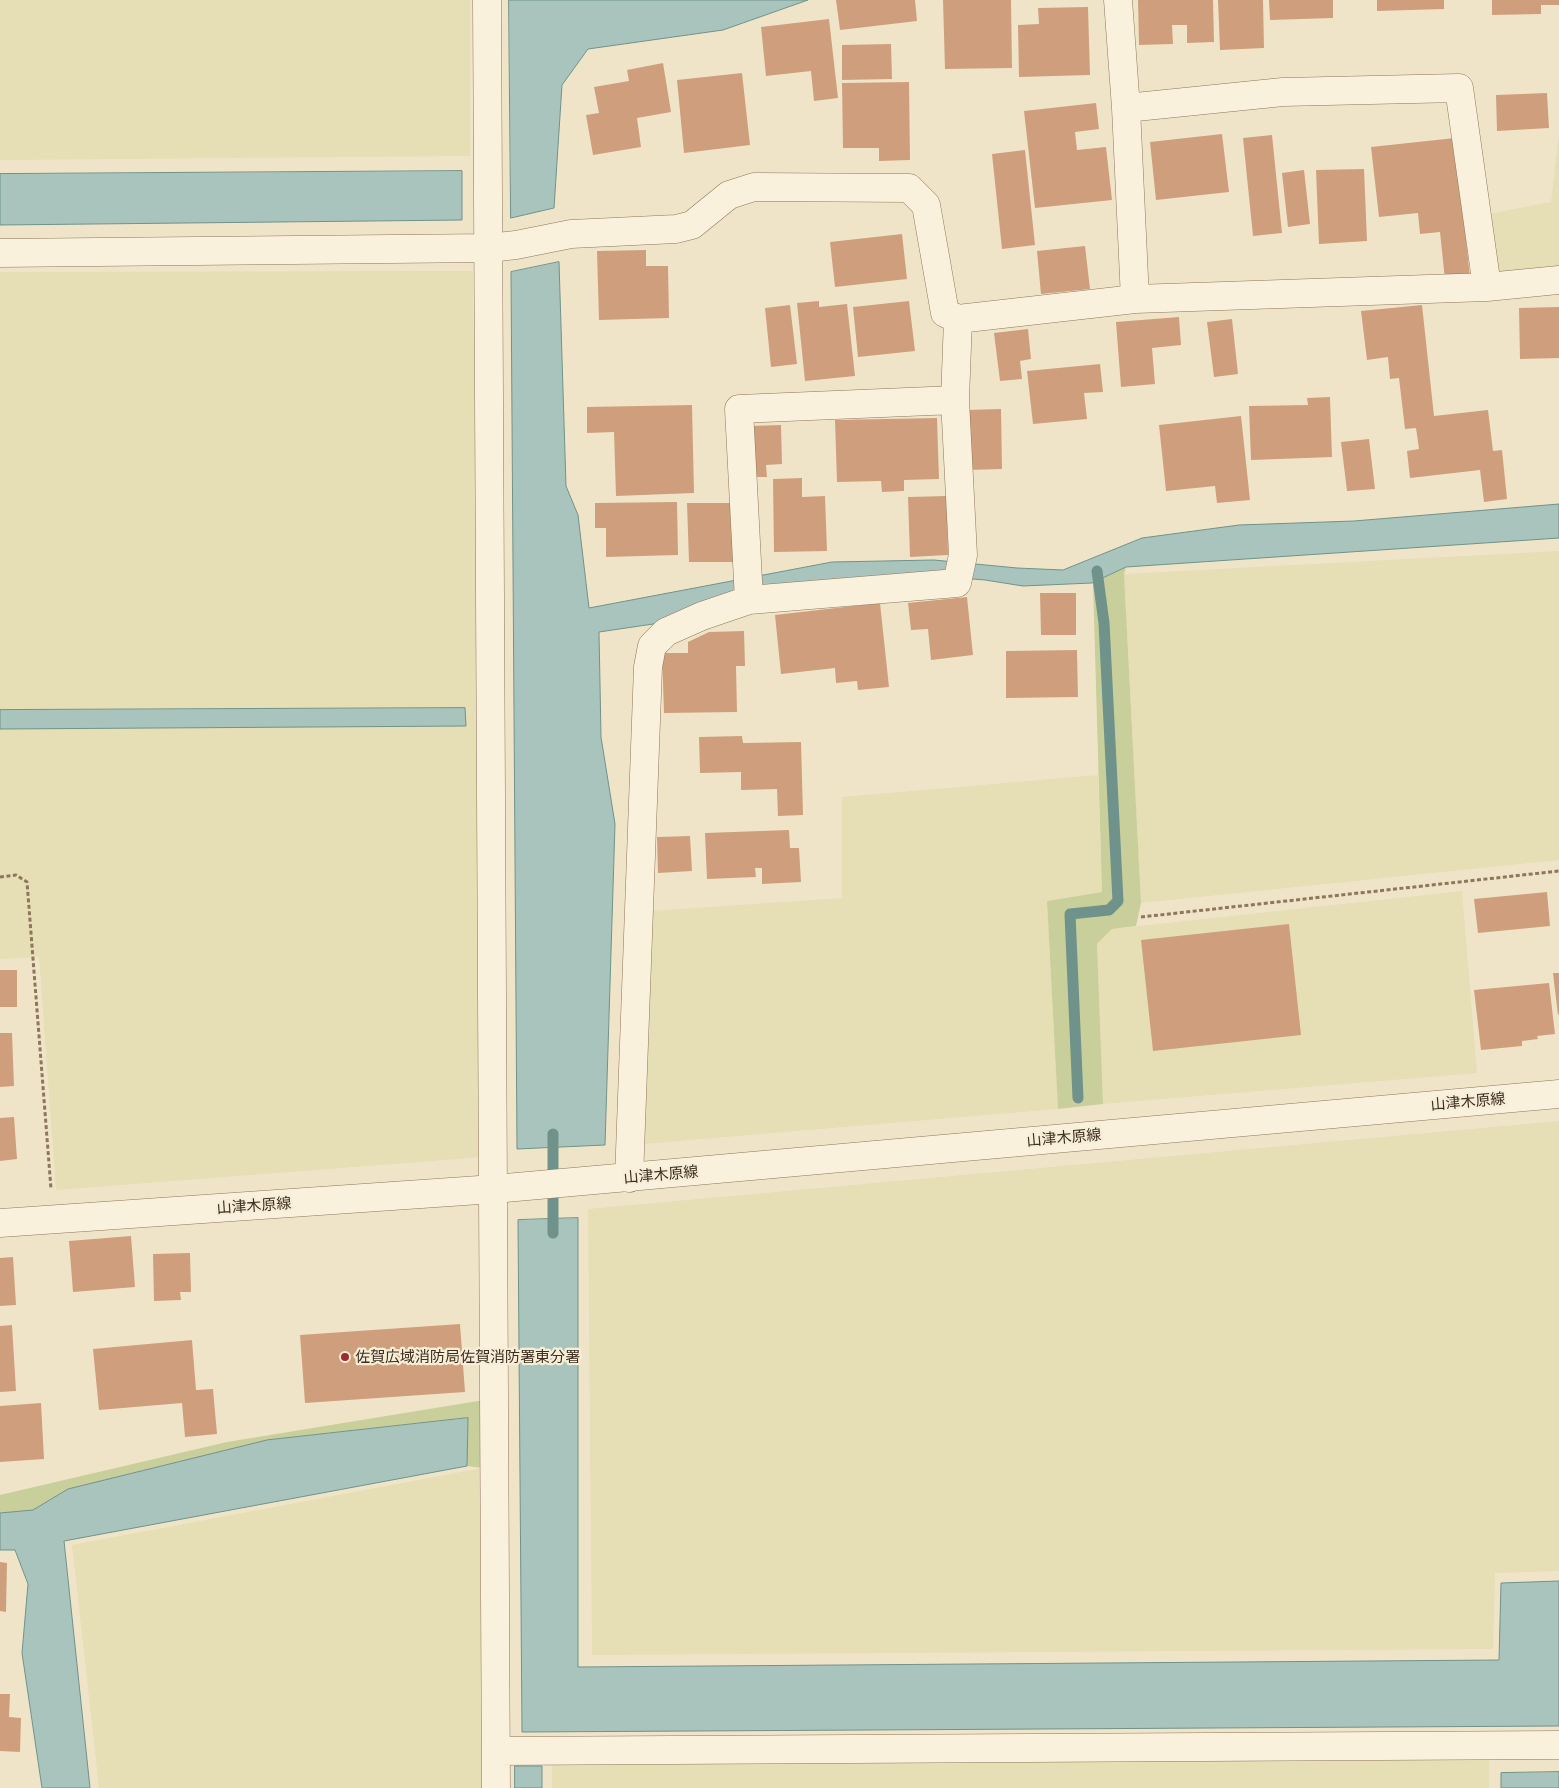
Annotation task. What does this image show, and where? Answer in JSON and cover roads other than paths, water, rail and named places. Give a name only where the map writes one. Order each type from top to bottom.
[{"type":"street","points":[[487,0],[496,1788]]},
{"type":"street","points":[[1118,0],[1126,108],[1135,299]]},
{"type":"street","points":[[1126,108],[1283,92],[1459,88],[1487,287]]},
{"type":"street","points":[[0,253],[489,248],[516,245],[571,234],[676,230],[692,225],[729,195],[754,187],[909,188],[926,205],[945,313],[958,319],[1135,299],[1487,287],[1559,280]]},
{"type":"street","points":[[629,1178],[648,667],[652,646],[666,632],[702,616],[749,600],[957,583],[963,555],[955,400],[958,319]]},
{"type":"street","points":[[749,600],[739,409],[955,400]]},
{"type":"street","name":"山津木原線","points":[[0,1223],[570,1183],[1559,1094]]},
{"type":"street","points":[[496,1751],[1559,1745]]},
{"type":"water","points":[[509,0],[808,0],[723,30],[588,49],[562,85],[554,208],[511,218]]},
{"type":"water","points":[[462,171],[462,220],[0,225],[0,174]]},
{"type":"water","points":[[559,262],[566,486],[578,515],[589,608],[832,562],[934,560],[1017,568],[1063,570],[1142,538],[1239,525],[1354,521],[1559,504],[1559,538],[1126,567],[1092,583],[1023,586],[985,580],[924,575],[660,623],[599,632],[601,737],[615,824],[605,1145],[517,1149],[511,272]]},
{"type":"water","points":[[465,708],[466,726],[0,729],[0,710]]},
{"type":"water","points":[[578,1218],[578,1667],[1499,1660],[1501,1583],[1559,1581],[1559,1726],[522,1732],[518,1220]]},
{"type":"water","points":[[468,1418],[467,1466],[64,1541],[90,1788],[42,1788],[22,1653],[28,1584],[15,1550],[0,1550],[0,1513],[33,1510],[68,1489],[267,1440]]},
{"type":"water","points":[[515,1766],[542,1766],[542,1788],[515,1788]]},
{"type":"water","points":[[1559,1772],[1559,1788],[1501,1788],[1501,1773]]},
{"type":"waterway","points":[[1078,1098],[1070,914],[1109,910],[1118,901],[1104,623],[1097,571]]},
{"type":"waterway","points":[[553,1134],[553,1233]]},
{"type":"place","name":"佐賀広域消防局佐賀消防署東分署","points":[[345,1357]]}]
